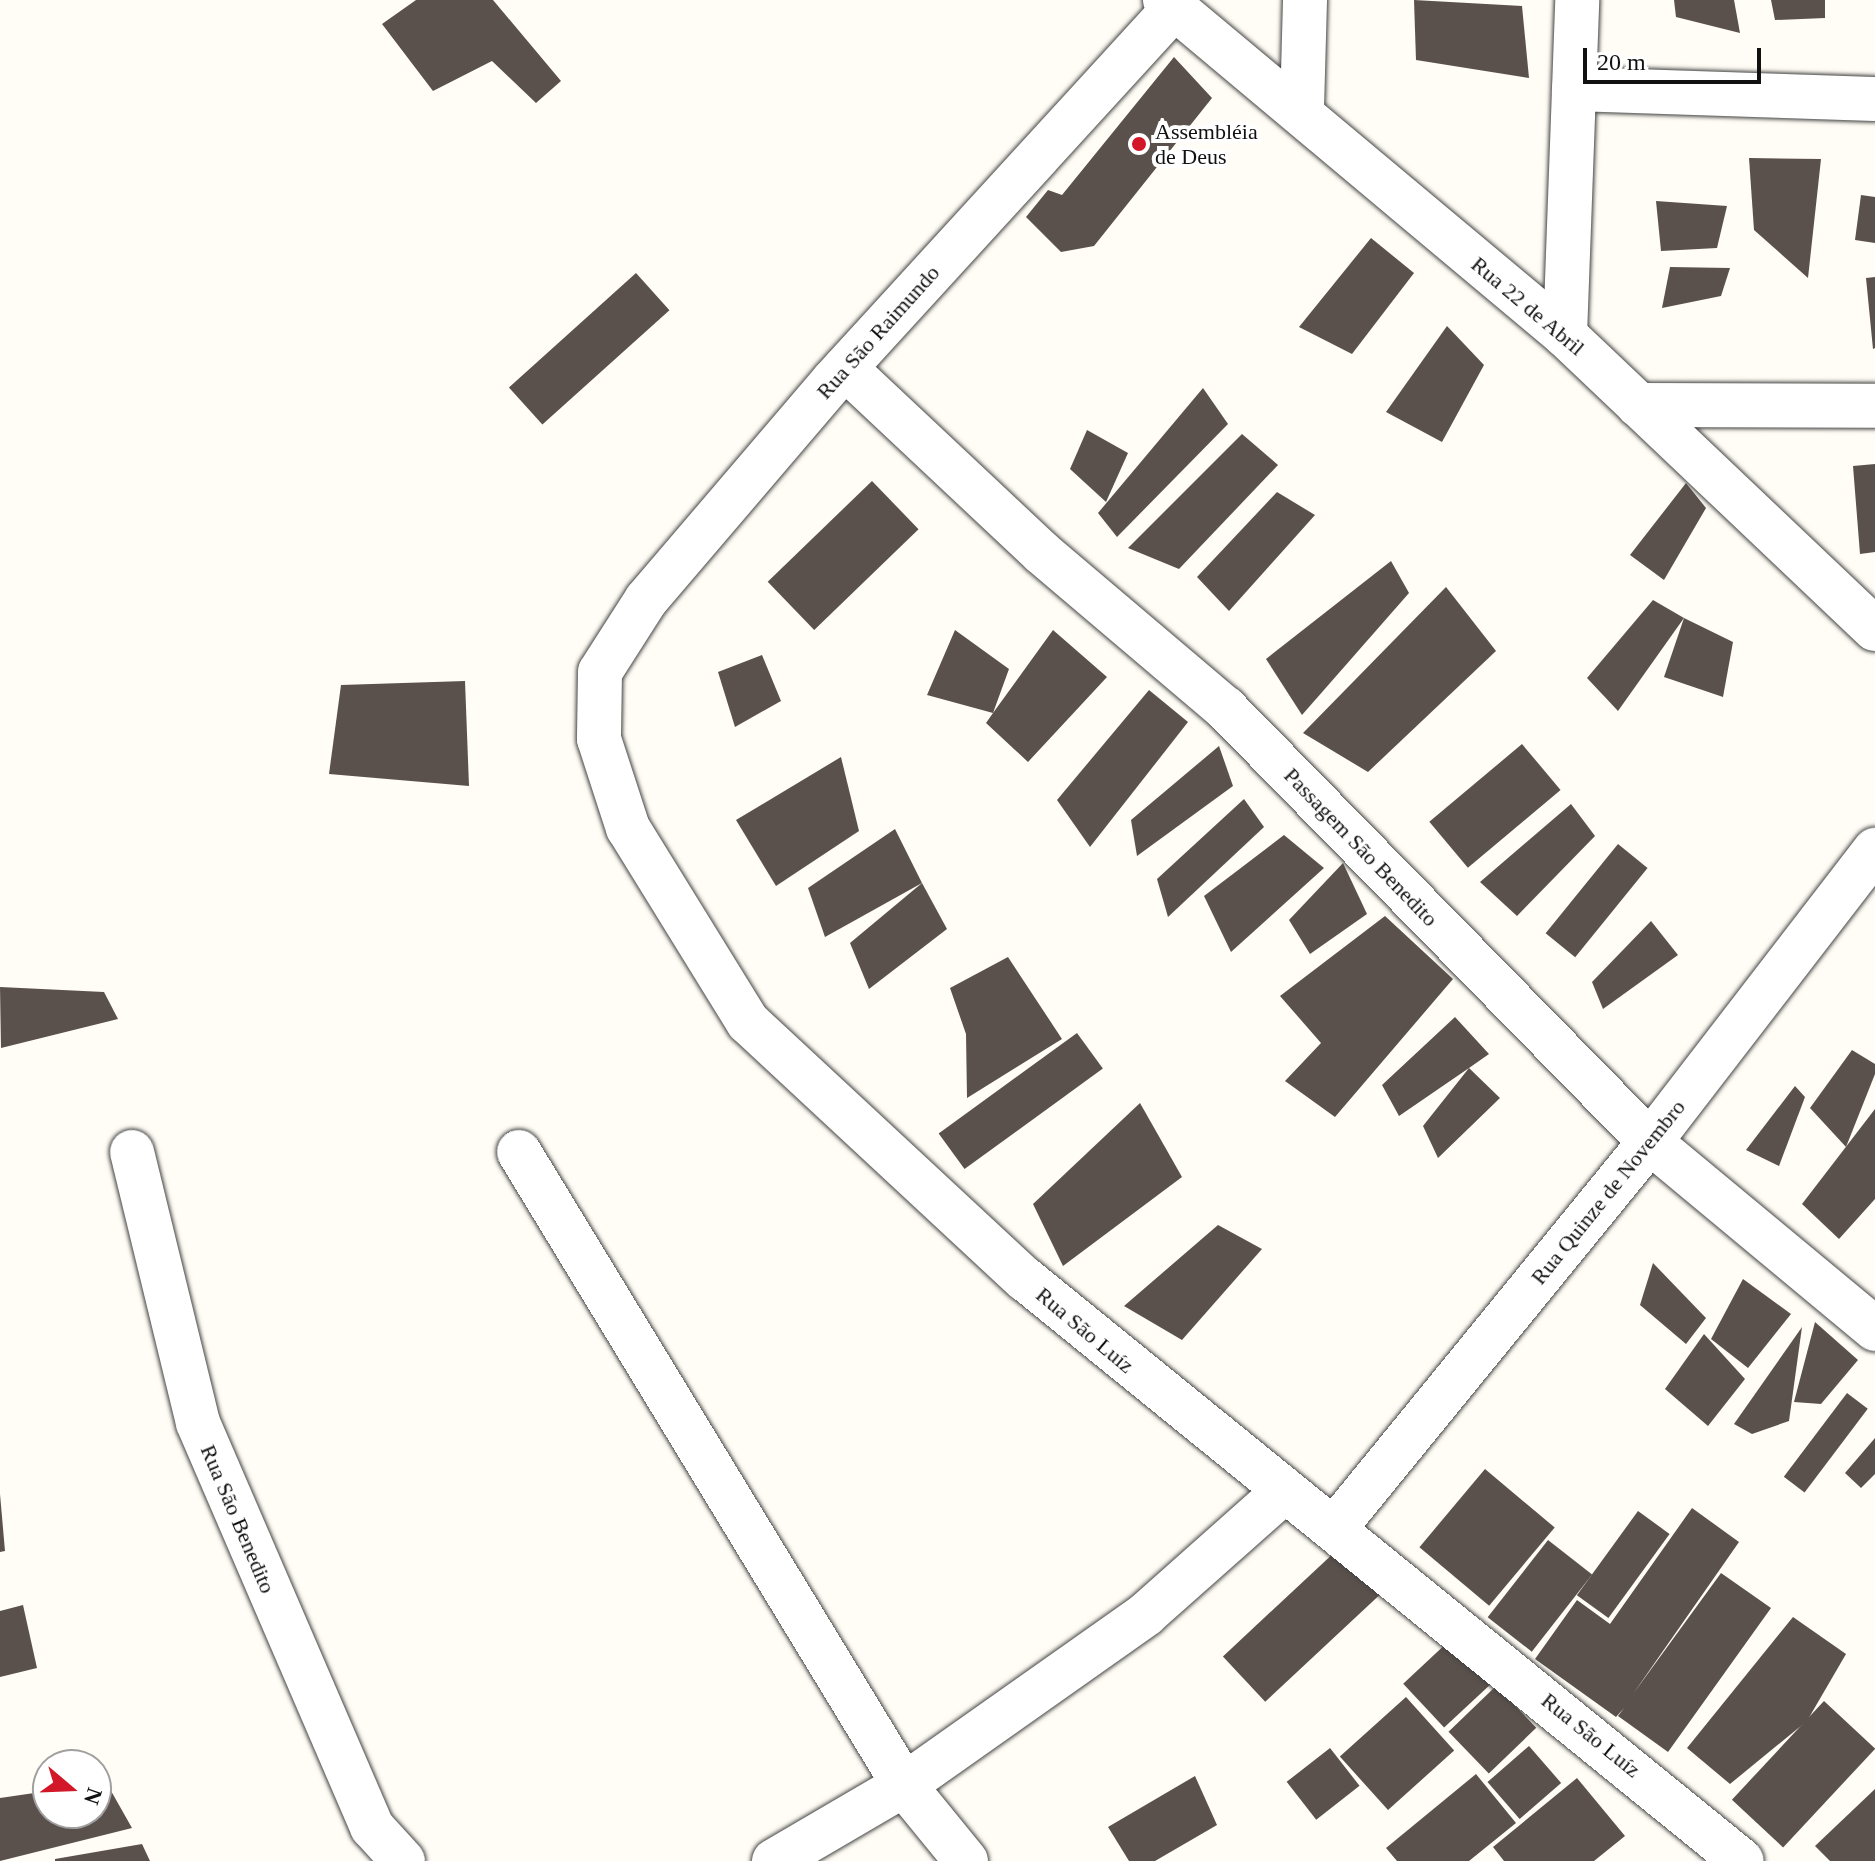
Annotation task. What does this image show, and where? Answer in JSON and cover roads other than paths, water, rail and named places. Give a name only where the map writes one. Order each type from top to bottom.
[{"type":"street","points":[[1302,108],[1305,0]]},
{"type":"street","points":[[1565,335],[1577,0]]},
{"type":"street","name":"Rua 22 de Abril","points":[[1170,4],[1302,108],[1565,335],[1875,629]]},
{"type":"street","name":"Rua São Raimundo","points":[[600,672],[646,600],[845,368],[1170,4]]},
{"type":"street","points":[[1574,89],[1875,99]]},
{"type":"street","name":"Passagem São Benedito","points":[[845,368],[1042,553],[1225,708],[1650,1142],[1875,1329]]},
{"type":"street","points":[[1638,405],[1875,406]]},
{"type":"street","name":"Rua São Luíz","points":[[600,672],[599,739],[628,828],[748,1022],[1025,1279],[1281,1494],[1334,1529],[1742,1861]]},
{"type":"street","name":"Rua Quinze de Novembro","points":[[1334,1529],[1650,1142],[1875,850]]},
{"type":"street","name":"Rua São Benedito","points":[[132,1152],[198,1423],[372,1827],[403,1861]]},
{"type":"street","points":[[519,1152],[904,1785],[966,1861]]},
{"type":"street","points":[[774,1861],[904,1785],[1146,1614],[1281,1494]]},
{"type":"place","name":"Assembléia de Deus","points":[[1139,144]]}]
